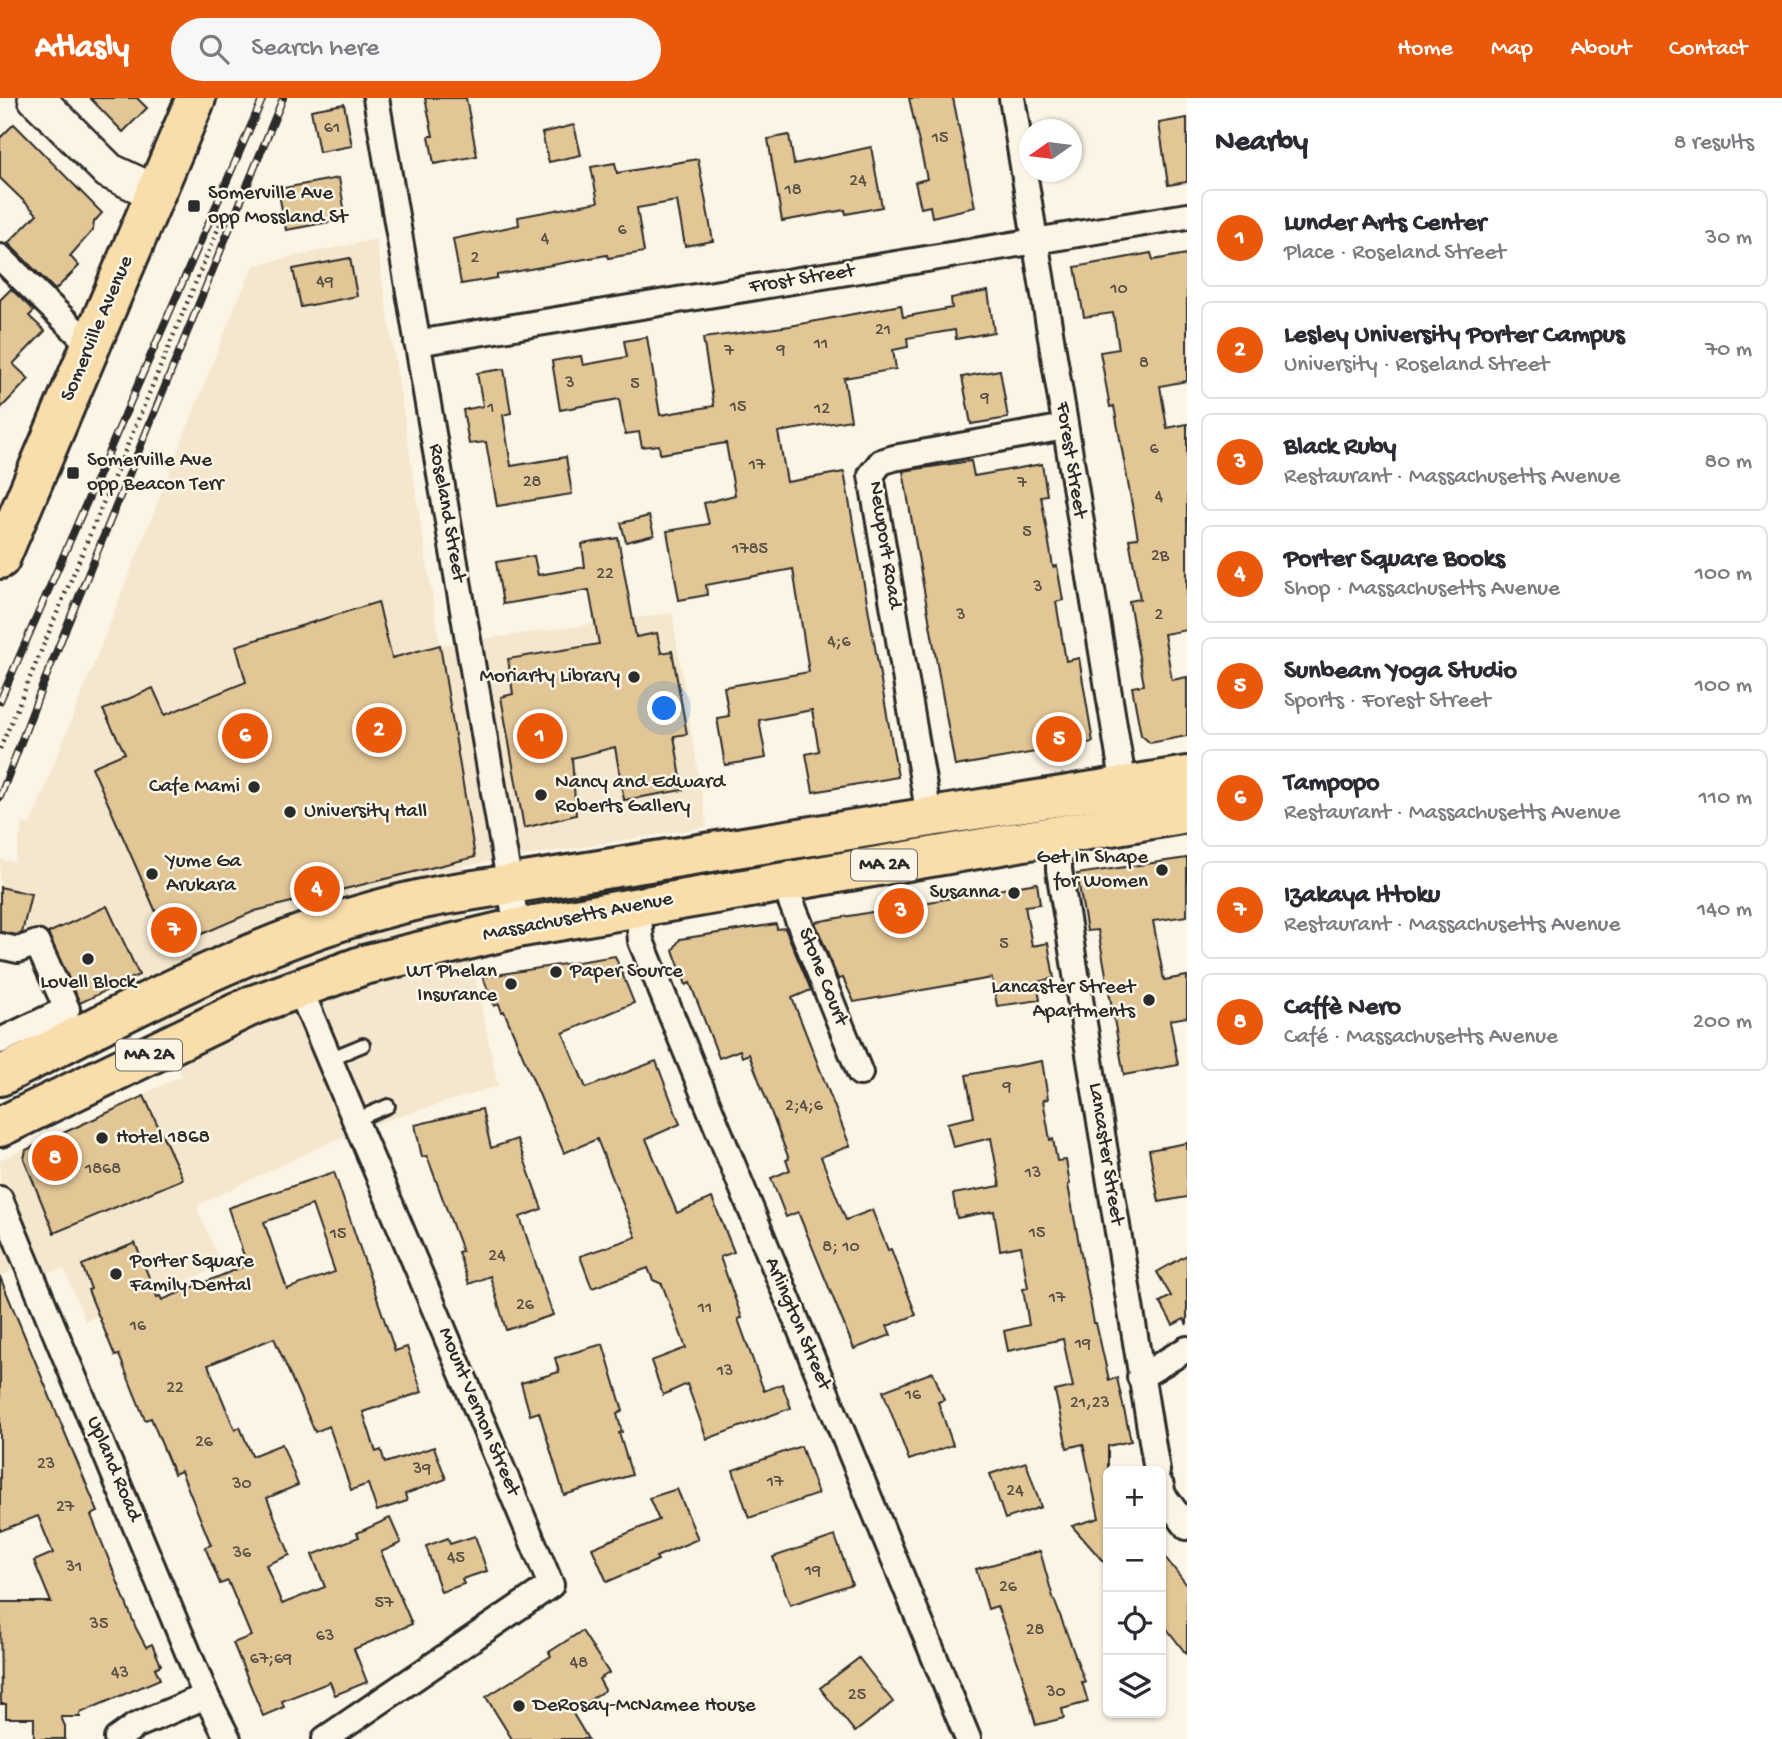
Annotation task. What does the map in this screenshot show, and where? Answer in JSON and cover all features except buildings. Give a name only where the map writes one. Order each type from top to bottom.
[{"type":"main road","name":"Somerville Avenue","points":[[0,559],[196,98]]},
{"type":"main road","name":"Massachusetts Avenue","points":[[0,1127],[232,1015],[299,987],[364,965],[517,928],[1059,836],[1187,776]]},
{"type":"main road","name":"Massachusetts Avenue","points":[[0,1076],[182,985],[272,945],[383,908],[434,897],[929,816],[1127,805],[1187,813]]},
{"type":"street","points":[[36,98],[109,171],[156,193]]},
{"type":"street","name":"Roseland Street","points":[[376,98],[517,928]]},
{"type":"street","name":"Forest Street","points":[[1012,98],[1127,805]]},
{"type":"street","name":"Frost Street","points":[[417,343],[1187,216]]},
{"type":"street","points":[[0,257],[91,346]]},
{"type":"street","name":"Newport Road","points":[[929,816],[871,475],[881,462],[894,458],[1065,427]]},
{"type":"street","name":"Lancaster Street","points":[[1059,836],[1059,870],[1156,1466]]},
{"type":"street","name":"Stone Court","points":[[783,882],[860,1073]]},
{"type":"street","name":"Arlington Street","points":[[638,906],[641,941],[968,1739]]},
{"type":"street","points":[[0,946],[18,950],[37,943],[67,1009],[0,1041]]},
{"type":"street","name":"Mount Vernon Street","points":[[299,987],[551,1585],[325,1739]]},
{"type":"street","name":"Upland Road","points":[[0,1199],[206,1696],[228,1739]]},
{"type":"street","points":[[1140,1377],[1187,1349]]},
{"type":"street","points":[[1166,1499],[1187,1527]]},
{"type":"street","points":[[117,1739],[135,1726],[206,1696]]},
{"type":"lane","points":[[329,1059],[363,1045]]},
{"type":"lane","points":[[355,1120],[388,1105]]},
{"type":"path","points":[[0,749],[221,222]]},
{"type":"shaded area","points":[[376,239],[440,645],[672,613],[707,827],[463,866],[475,975],[498,1086],[381,1122],[330,1142],[198,1205],[198,1211],[222,1266],[85,1321],[64,1269],[17,1280],[14,1270],[0,1276],[0,1160],[182,1076],[139,976],[67,1009],[37,943],[18,950],[31,894],[0,887],[0,859],[15,862],[23,823],[30,825],[236,304],[254,265]]},
{"type":"railway","points":[[0,701],[263,98]]},
{"type":"railway","points":[[0,797],[42,687],[283,98]]},
{"type":"place","name":"Somerville Ave opp Mossland St","points":[[194,206]]},
{"type":"place","name":"Somerville Ave opp Beacon Terr","points":[[73,473]]},
{"type":"place","name":"Moriarty Library","points":[[634,677]]},
{"type":"place","name":"Lesley University Porter Campus","points":[[379,730]]},
{"type":"place","name":"Tampopo","points":[[245,736]]},
{"type":"place","name":"Lunder Arts Center","points":[[540,736]]},
{"type":"place","name":"Sunbeam Yoga Studio","points":[[1059,739]]},
{"type":"place","name":"Cafe Mami","points":[[254,787]]},
{"type":"place","name":"Nancy and Edward Roberts Gallery","points":[[541,795]]},
{"type":"place","name":"University Hall","points":[[290,812]]},
{"type":"place","name":"Get In Shape for Women","points":[[1162,870]]},
{"type":"place","name":"Yume Ga Arukara","points":[[152,874]]},
{"type":"place","name":"Porter Square Books","points":[[317,889]]},
{"type":"place","name":"Susanna","points":[[1014,893]]},
{"type":"place","name":"Black Ruby","points":[[901,911]]},
{"type":"place","name":"Izakaya Ittoku","points":[[174,930]]},
{"type":"place","name":"Lovell Block","points":[[88,959]]},
{"type":"place","name":"Paper Source","points":[[556,972]]},
{"type":"place","name":"WT Phelan Insurance","points":[[511,984]]},
{"type":"place","name":"Lancaster Street Apartments","points":[[1149,1000]]},
{"type":"place","name":"Hotel 1868","points":[[102,1138]]},
{"type":"place","name":"Caffè Nero","points":[[55,1158]]},
{"type":"place","name":"Porter Square Family Dental","points":[[116,1274]]},
{"type":"place","name":"DeRosay-McNamee House","points":[[519,1706]]}]
